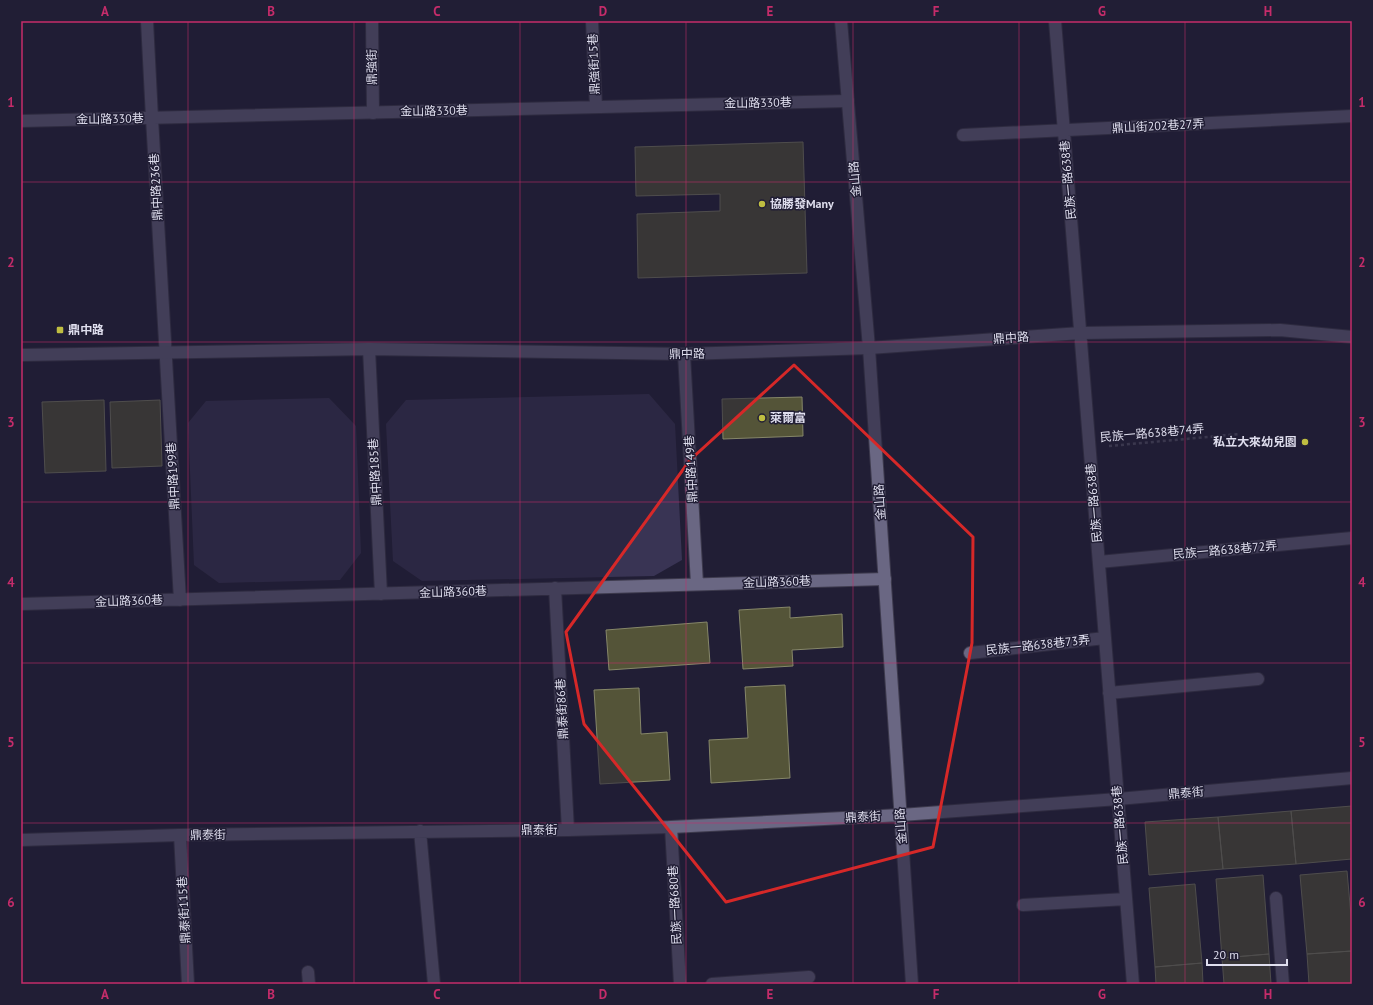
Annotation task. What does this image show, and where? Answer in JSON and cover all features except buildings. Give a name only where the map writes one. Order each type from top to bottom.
[{"type":"street","name":"鼎中路236巷","points":[[148,21],[152,118],[166,352]]},
{"type":"street","name":"鼎強街","points":[[372,21],[373,113]]},
{"type":"street","name":"鼎強街15巷","points":[[592,21],[596,107]]},
{"type":"street","name":"金山路","points":[[841,21],[869,348],[912,984]]},
{"type":"street","name":"民族一路638巷","points":[[1055,21],[1133,984]]},
{"type":"street","name":"金山路330巷","points":[[21,121],[848,101]]},
{"type":"street","name":"鼎山街202巷27弄","points":[[963,135],[1352,116]]},
{"type":"street","name":"鼎中路","points":[[21,355],[369,349],[684,354],[869,348],[1081,333],[1280,330],[1352,337]]},
{"type":"street","name":"鼎中路185巷","points":[[369,349],[381,594]]},
{"type":"street","name":"鼎中路199巷","points":[[166,352],[180,600]]},
{"type":"street","name":"鼎中路149巷","points":[[684,354],[697,584]]},
{"type":"street","name":"民族一路638巷72弄","points":[[1099,562],[1352,538]]},
{"type":"street","name":"金山路360巷","points":[[21,604],[885,579]]},
{"type":"street","name":"鼎泰街86巷","points":[[555,588],[568,830]]},
{"type":"street","name":"民族一路638巷73弄","points":[[970,653],[1105,638]]},
{"type":"street","points":[[1109,693],[1258,678]]},
{"type":"street","name":"鼎泰街","points":[[21,840],[180,835],[568,830],[671,827],[901,815],[1118,799],[1352,778]]},
{"type":"street","name":"民族一路680巷","points":[[671,827],[680,984]]},
{"type":"street","points":[[420,831],[434,984]]},
{"type":"street","name":"鼎泰街115巷","points":[[180,835],[188,984]]},
{"type":"street","points":[[1276,898],[1283,984]]},
{"type":"street","points":[[1023,905],[1126,899]]},
{"type":"street","points":[[712,984],[808,977]]},
{"type":"path","name":"民族一路638巷74弄","points":[[1090,447],[1240,434]]},
{"type":"highlighted area","points":[[794,365],[973,537],[972,643],[933,847],[726,902],[584,724],[566,632],[690,460]]},
{"type":"shaded area","points":[[649,394],[675,424],[682,560],[654,576],[422,581],[393,561],[386,424],[406,400]]},
{"type":"shaded area","points":[[329,398],[356,426],[361,553],[340,580],[219,583],[194,565],[188,423],[206,401]]},
{"type":"place","name":"協勝發Many","points":[[762,204]]},
{"type":"place","name":"鼎中路","points":[[60,330]]},
{"type":"place","name":"萊爾富","points":[[762,418]]},
{"type":"place","name":"私立大來幼兒園","points":[[1305,442]]}]
